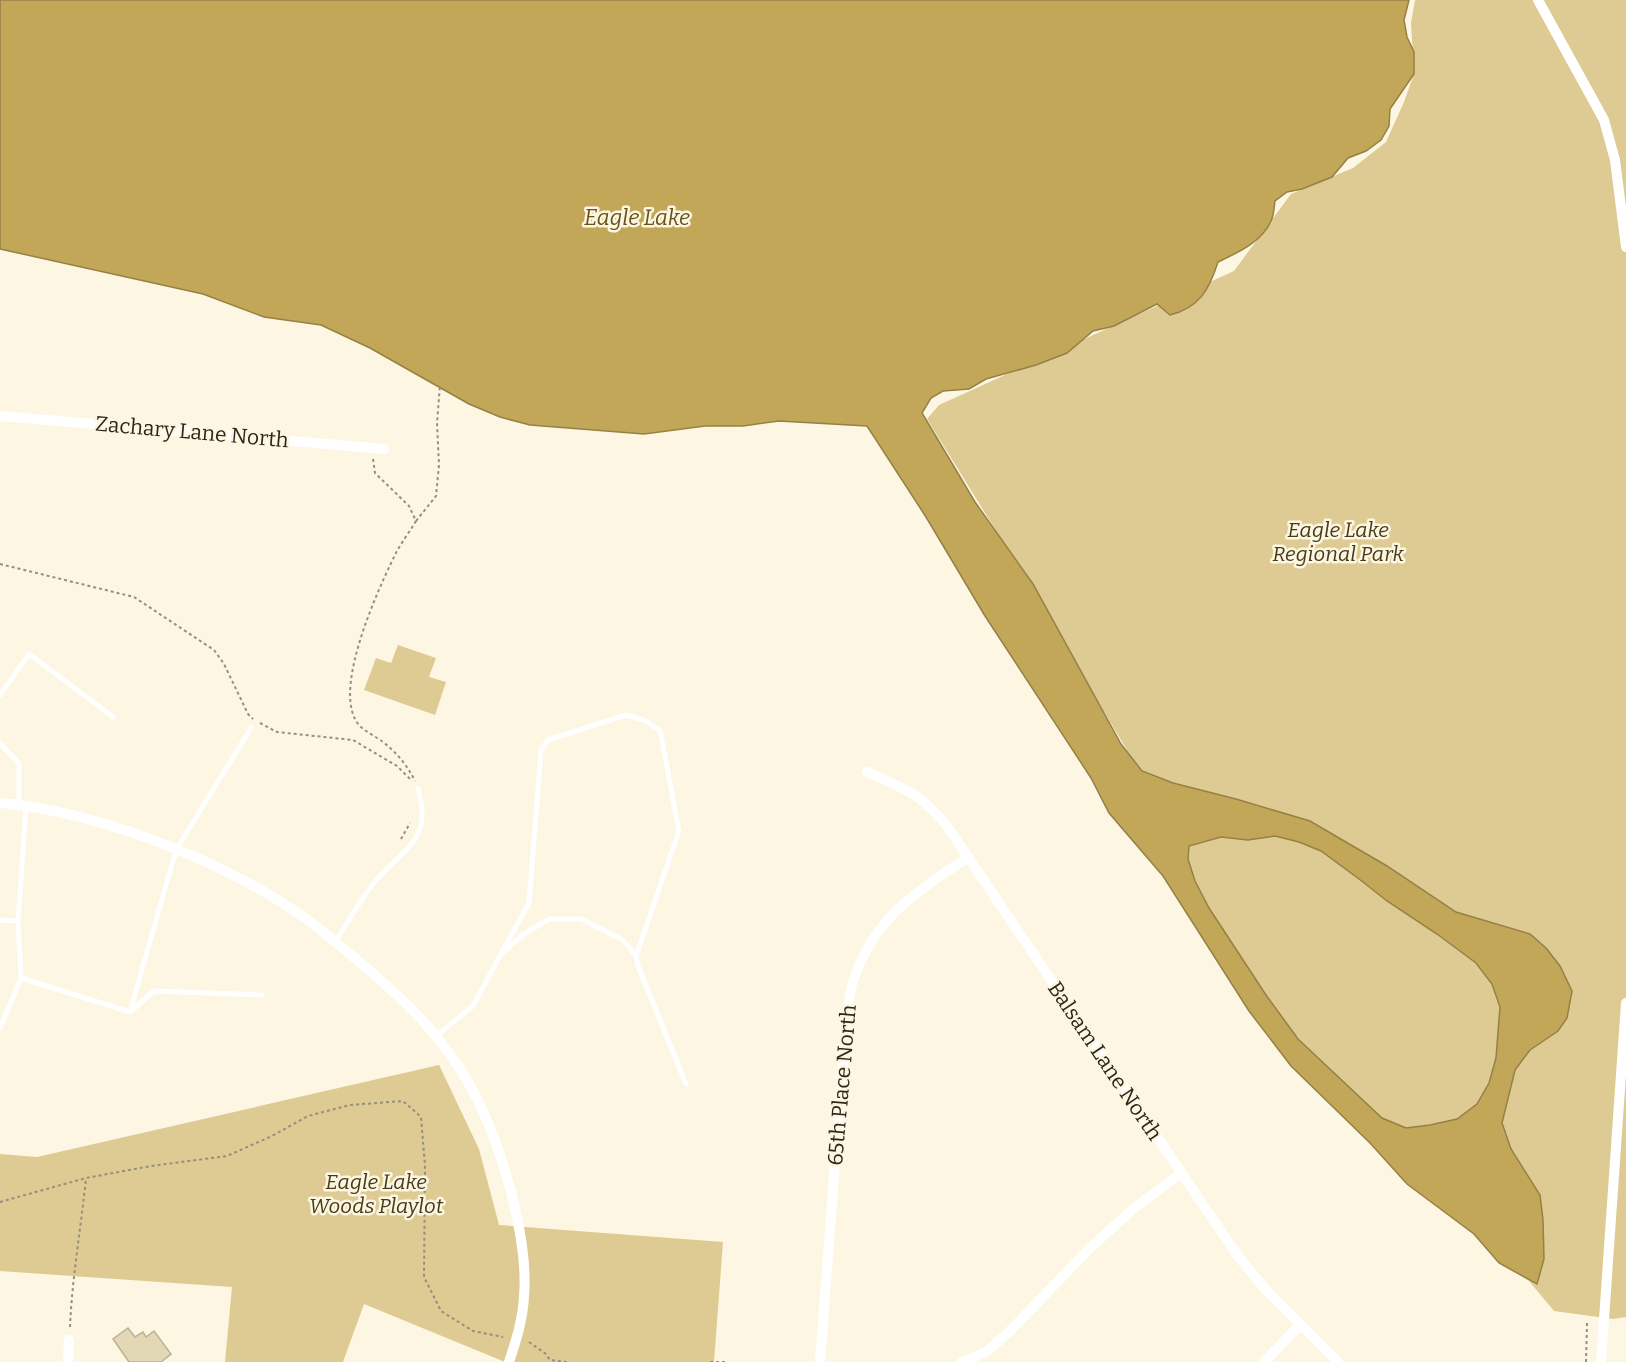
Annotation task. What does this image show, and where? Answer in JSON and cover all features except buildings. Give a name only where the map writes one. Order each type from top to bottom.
[{"type":"street","points":[[1538,0],[1604,120],[1615,160],[1626,247]]},
{"type":"street","name":"Zachary Lane North","points":[[0,416],[384,449]]},
{"type":"street","name":"Balsam Lane North","points":[[867,772],[913,793],[932,807],[1237,1255],[1267,1291],[1338,1362]]},
{"type":"street","points":[[0,803],[95,821],[140,835],[229,874],[280,901],[317,926],[400,996],[456,1061],[494,1138],[517,1215],[524,1295],[516,1339],[509,1362]]},
{"type":"street","name":"65th Place North","points":[[820,1362],[846,1017],[853,983],[864,952],[880,927],[900,905],[967,858]]},
{"type":"street","points":[[1601,1362],[1626,1003]]},
{"type":"street","points":[[962,1362],[986,1352],[1009,1332],[1097,1241],[1133,1209],[1181,1173]]},
{"type":"street","points":[[1264,1362],[1300,1325]]},
{"type":"street","points":[[68,1362],[69,1340]]},
{"type":"lane","points":[[0,695],[29,654],[113,717]]},
{"type":"lane","points":[[436,1036],[473,1006],[529,903],[541,750],[548,740],[626,715],[644,720],[660,730],[679,831],[636,956]]},
{"type":"lane","points":[[129,1012],[176,850],[251,728]]},
{"type":"lane","points":[[0,743],[19,764],[22,806],[18,921],[21,978],[0,1028]]},
{"type":"lane","points":[[335,942],[377,879],[407,851],[420,831],[423,806],[418,789]]},
{"type":"lane","points":[[501,954],[524,934],[549,919],[581,920],[623,940],[636,956],[686,1084]]},
{"type":"lane","points":[[0,920],[18,921]]},
{"type":"lane","points":[[21,978],[129,1012]]},
{"type":"lane","points":[[129,1012],[154,991],[262,995]]},
{"type":"path","points":[[418,789],[404,761],[365,730],[355,719],[351,704],[350,681],[357,648],[394,555],[436,496],[439,465],[437,423],[440,385]]},
{"type":"path","points":[[370,447],[375,473],[410,506],[416,521]]},
{"type":"path","points":[[0,564],[134,597],[214,650],[224,664],[248,714],[255,721],[277,732],[353,740],[397,766],[418,789]]},
{"type":"path","points":[[397,846],[411,822]]},
{"type":"path","points":[[0,1202],[86,1178],[151,1166],[227,1156],[272,1136],[308,1116],[350,1106],[403,1101],[421,1117],[425,1166],[424,1277],[441,1311],[473,1331],[531,1342],[550,1360],[567,1362]]},
{"type":"path","points":[[69,1340],[86,1178]]},
{"type":"path","points":[[1586,1362],[1587,1323]]},
{"type":"path","points":[[710,1362],[728,1362]]},
{"type":"green space","name":"Eagle Lake Regional Park","points":[[1415,0],[1626,0],[1626,1317],[1613,1319],[1554,1311],[1465,1204],[1277,1020],[1159,846],[1131,757],[927,419],[939,405],[1234,271],[1291,194],[1353,168],[1386,142],[1414,74],[1411,23]]},
{"type":"green space","points":[[398,645],[436,658],[429,677],[446,682],[435,715],[364,690],[376,658],[391,663]]},
{"type":"green space","name":"Eagle Lake Woods Playlot","points":[[439,1065],[479,1149],[499,1225],[723,1242],[714,1362],[505,1362],[364,1304],[343,1362],[225,1362],[232,1287],[0,1271],[0,1154],[37,1157]]},
{"type":"water","name":"Eagle Lake","points":[[0,0],[1409,0],[1404,20],[1407,37],[1414,52],[1414,74],[1390,109],[1389,126],[1381,140],[1366,151],[1348,158],[1332,177],[1302,189],[1287,192],[1275,201],[1273,216],[1262,235],[1248,246],[1218,262],[1207,289],[1196,303],[1170,315],[1157,304],[1114,326],[1093,331],[1067,353],[1036,365],[986,379],[969,389],[943,391],[931,398],[922,413],[975,502],[1033,584],[1121,744],[1142,771],[1173,783],[1310,821],[1387,866],[1456,912],[1530,934],[1546,948],[1560,966],[1572,991],[1567,1018],[1558,1031],[1530,1050],[1515,1070],[1502,1123],[1511,1149],[1540,1195],[1544,1259],[1537,1284],[1499,1263],[1474,1234],[1407,1184],[1370,1143],[1291,1066],[1249,1011],[1163,876],[1109,813],[1091,778],[985,616],[926,517],[867,426],[779,421],[743,426],[705,426],[644,434],[530,425],[500,417],[469,404],[370,348],[321,325],[264,317],[203,294],[0,249]],"holes":[[[1275,836],[1321,851],[1387,901],[1437,934],[1476,963],[1492,984],[1500,1007],[1496,1058],[1489,1083],[1477,1104],[1457,1119],[1406,1128],[1382,1118],[1298,1039],[1209,908],[1195,881],[1188,859],[1189,846],[1221,837],[1248,840]]]}]
